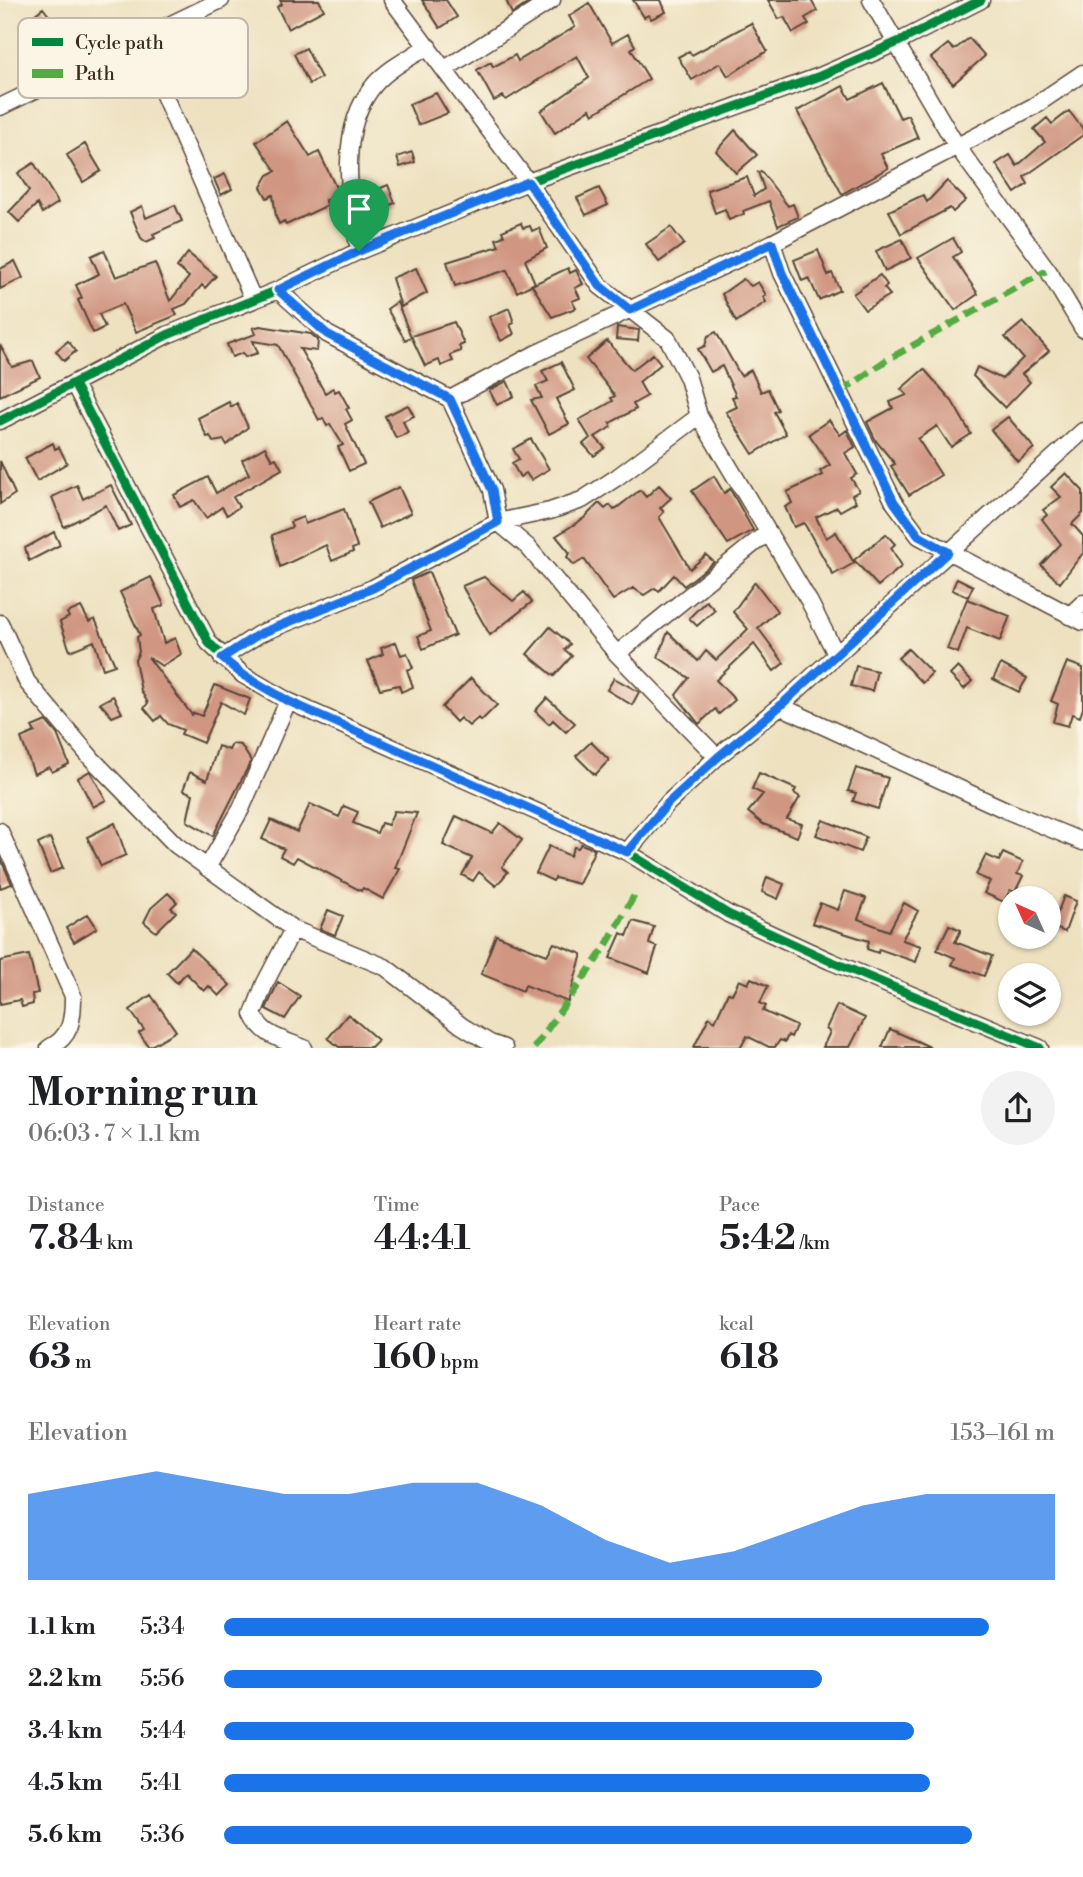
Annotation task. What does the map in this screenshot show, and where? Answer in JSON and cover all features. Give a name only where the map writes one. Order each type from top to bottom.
[{"type":"street","points":[[185,18],[221,0]]},
{"type":"street","points":[[392,0],[528,182],[600,286],[668,340],[688,378],[699,416],[836,654]]},
{"type":"street","points":[[445,69],[552,0]]},
{"type":"street","points":[[871,0],[956,145],[1049,272],[1083,329]]},
{"type":"street","points":[[0,421],[167,335],[278,290],[359,251],[528,182],[820,76],[898,42],[981,0]]},
{"type":"street","points":[[359,251],[349,171],[354,126],[374,85],[428,46]]},
{"type":"street","points":[[450,399],[535,354],[772,243],[1034,106],[1083,73]]},
{"type":"street","points":[[0,107],[19,98]]},
{"type":"street","points":[[165,98],[253,299]]},
{"type":"street","points":[[772,243],[782,273],[894,502],[919,536],[1076,619],[1083,603]]},
{"type":"street","points":[[278,290],[327,334],[450,399],[492,490],[498,522],[528,547],[617,654],[718,757]]},
{"type":"street","points":[[74,384],[209,643],[243,675],[288,701],[627,852],[729,914],[830,961],[1040,1048]]},
{"type":"street","points":[[222,658],[259,634],[373,588],[498,522],[550,511],[582,499],[616,478],[699,416]]},
{"type":"street","points":[[627,852],[668,803],[780,706],[1083,431]]},
{"type":"street","points":[[617,654],[768,532]]},
{"type":"street","points":[[0,623],[27,682],[131,801],[176,845],[293,929],[385,967],[462,1026],[504,1048]]},
{"type":"street","points":[[207,869],[241,809],[288,701]]},
{"type":"street","points":[[780,706],[1008,811],[1083,842]]},
{"type":"street","points":[[0,831],[74,996],[73,1022],[59,1046]]},
{"type":"street","points":[[293,929],[265,983],[253,1014],[261,1028],[272,1036],[304,1048]]},
{"type":"building","points":[[280,0],[319,0],[324,10],[288,29],[277,7],[282,4]]},
{"type":"building","points":[[422,0],[446,0],[457,17],[440,28]]},
{"type":"building","points":[[506,0],[533,0],[512,14]]},
{"type":"building","points":[[633,0],[661,0],[666,12],[651,19],[649,15],[644,17]]},
{"type":"building","points":[[768,0],[811,0],[817,11],[805,18],[809,24],[793,33],[784,17],[779,19]]},
{"type":"building","points":[[589,3],[612,43],[628,34],[635,46],[631,49],[649,79],[593,114],[590,109],[555,133],[541,111],[589,78],[577,56],[506,100],[503,96],[494,101],[477,70],[491,62],[493,67],[515,55],[518,61],[575,27],[569,16]]},
{"type":"building","points":[[43,8],[51,18],[30,18]]},
{"type":"building","points":[[751,23],[767,51],[728,76],[720,63],[692,80],[678,57],[689,51],[692,55]]},
{"type":"building","points":[[969,38],[985,56],[953,84],[931,58],[948,44],[954,50]]},
{"type":"building","points":[[306,48],[321,78],[309,84],[294,54]]},
{"type":"building","points":[[883,83],[900,118],[908,115],[918,138],[881,154],[888,168],[842,194],[797,111],[843,86],[850,99]]},
{"type":"building","points":[[436,93],[448,113],[418,125],[409,104]]},
{"type":"building","points":[[1069,111],[1083,129],[1083,135],[1024,177],[1028,184],[1015,193],[996,164],[1010,155],[1017,166],[1045,142],[1034,129],[1047,118],[1052,124]]},
{"type":"building","points":[[287,121],[310,157],[319,152],[340,196],[325,200],[328,205],[286,225],[284,221],[279,224],[273,195],[267,198],[261,187],[268,175],[276,171],[256,142]]},
{"type":"building","points":[[735,130],[757,155],[736,173],[716,151]]},
{"type":"building","points":[[85,144],[101,171],[83,182],[67,155]]},
{"type":"building","points":[[412,152],[415,162],[400,167],[397,157]]},
{"type":"building","points":[[34,163],[58,203],[42,213],[37,204],[19,222],[9,212],[29,191],[18,173]]},
{"type":"building","points":[[761,171],[788,206],[793,204],[798,217],[778,226],[769,201],[743,211],[744,214],[729,220],[725,209],[715,213],[707,190],[747,177],[754,196],[764,189],[758,172]]},
{"type":"building","points":[[225,174],[232,189],[221,195],[214,179]]},
{"type":"building","points":[[947,181],[966,200],[953,212],[950,208],[901,234],[889,211],[923,195],[927,202]]},
{"type":"building","points":[[388,185],[395,203],[377,210],[383,225],[369,230],[361,196]]},
{"type":"building","points":[[599,188],[608,205],[586,215],[577,198]]},
{"type":"building","points":[[175,205],[182,221],[153,234],[155,238],[146,242],[141,238],[130,212],[142,206],[146,218]]},
{"type":"building","points":[[521,223],[523,228],[530,226],[532,231],[539,228],[547,248],[525,260],[535,283],[517,292],[507,270],[455,286],[447,262],[499,246],[496,239],[504,236],[502,231]]},
{"type":"building","points":[[671,227],[684,244],[659,262],[646,244]]},
{"type":"building","points":[[953,238],[961,252],[953,257],[978,294],[955,310],[918,258]]},
{"type":"building","points":[[902,239],[911,258],[885,271],[876,251]]},
{"type":"building","points":[[104,250],[116,277],[155,263],[170,301],[189,277],[177,267],[188,253],[216,276],[205,288],[202,285],[186,304],[174,309],[177,315],[136,332],[123,304],[99,314],[105,327],[93,333],[78,300],[82,298],[76,285],[99,274],[91,256]]},
{"type":"building","points":[[818,250],[828,275],[832,273],[840,290],[819,300],[809,278],[802,281],[794,260]]},
{"type":"building","points":[[15,261],[23,278],[0,289],[0,269]]},
{"type":"building","points":[[416,268],[427,293],[401,307],[392,278]]},
{"type":"building","points":[[568,268],[570,273],[576,270],[583,284],[575,288],[580,298],[572,301],[576,308],[552,317],[532,285]]},
{"type":"building","points":[[880,275],[887,285],[884,288],[890,295],[865,310],[853,294]]},
{"type":"building","points":[[743,279],[751,286],[758,282],[766,295],[763,297],[766,302],[736,322],[722,294]]},
{"type":"building","points":[[397,302],[411,337],[405,340],[387,309]]},
{"type":"building","points":[[509,308],[514,323],[510,325],[514,334],[501,341],[489,317]]},
{"type":"building","points":[[454,322],[464,344],[459,346],[461,351],[450,355],[453,361],[441,366],[439,360],[425,366],[411,336]]},
{"type":"building","points":[[1023,322],[1049,351],[1022,374],[1030,382],[1005,408],[973,376],[977,367],[1002,379],[1023,358],[1005,337]]},
{"type":"building","points":[[260,326],[311,334],[318,340],[317,351],[300,349],[325,393],[333,388],[335,392],[339,390],[352,420],[345,424],[364,464],[349,471],[338,447],[343,445],[330,424],[327,426],[323,418],[319,420],[278,345],[253,341],[258,353],[245,357],[243,353],[232,357],[227,344],[256,334],[253,328]]},
{"type":"building","points":[[617,327],[639,330],[638,341],[616,339]]},
{"type":"building","points":[[716,332],[741,376],[751,370],[761,392],[768,389],[778,410],[774,412],[786,434],[753,454],[726,412],[737,407],[732,397],[736,396],[722,366],[711,372],[698,349],[705,346],[708,336]]},
{"type":"building","points":[[68,341],[76,351],[64,361],[56,351]]},
{"type":"building","points":[[607,341],[632,370],[653,354],[661,364],[639,382],[647,396],[633,404],[636,409],[610,423],[611,427],[595,437],[605,448],[594,456],[583,444],[590,438],[579,420],[613,401],[611,398],[615,396],[586,359]]},
{"type":"building","points":[[0,345],[12,367],[33,361],[40,377],[0,396]]},
{"type":"building","points":[[561,362],[575,390],[556,399],[569,424],[549,434],[531,400],[542,398],[536,386],[548,381],[542,371]]},
{"type":"building","points":[[924,369],[952,401],[971,434],[951,447],[937,426],[918,439],[941,475],[909,495],[891,466],[895,464],[876,441],[867,422],[893,408],[890,402],[907,395],[901,389]]},
{"type":"building","points":[[507,381],[514,396],[497,405],[489,390]]},
{"type":"building","points":[[229,402],[231,407],[237,403],[248,427],[227,445],[224,440],[213,442],[210,436],[207,437],[198,418]]},
{"type":"building","points":[[408,405],[414,416],[403,421],[408,433],[396,438],[385,416]]},
{"type":"building","points":[[1008,417],[1034,448],[1018,462],[991,430]]},
{"type":"building","points":[[829,420],[840,435],[847,430],[855,447],[845,453],[857,474],[851,478],[859,491],[852,495],[856,502],[840,511],[837,507],[816,517],[826,538],[836,532],[854,563],[833,575],[804,523],[794,527],[785,507],[792,503],[787,492],[823,475],[820,471],[830,465],[809,434]]},
{"type":"building","points":[[531,439],[549,469],[531,480],[526,473],[520,477],[512,463],[519,459],[513,449]]},
{"type":"building","points":[[53,443],[55,449],[59,447],[67,463],[37,481],[25,458]]},
{"type":"building","points":[[265,447],[272,460],[276,458],[282,469],[233,497],[239,507],[227,515],[222,507],[206,518],[194,500],[180,507],[174,495],[208,477],[216,493],[249,474],[242,460]]},
{"type":"building","points":[[0,461],[15,494],[0,504]]},
{"type":"building","points":[[1066,473],[1083,491],[1083,513],[1072,524],[1083,536],[1083,553],[1060,583],[1041,565],[1061,544],[1042,519],[1047,515],[1043,510],[1061,497],[1051,487]]},
{"type":"building","points":[[714,476],[724,493],[730,489],[753,530],[728,544],[692,491]]},
{"type":"building","points":[[77,485],[83,499],[111,485],[131,525],[118,531],[106,505],[64,527],[52,497]]},
{"type":"building","points":[[659,485],[671,498],[660,508],[664,512],[659,517],[690,569],[706,555],[714,562],[684,586],[674,575],[659,591],[655,588],[644,595],[633,588],[613,600],[584,559],[574,565],[567,557],[570,553],[556,536],[584,518],[599,503],[605,509],[610,505],[614,510],[640,490],[646,497]]},
{"type":"building","points":[[399,487],[411,513],[380,528],[368,502]]},
{"type":"building","points":[[344,509],[357,547],[352,549],[353,552],[332,561],[326,545],[280,567],[272,535],[292,527],[290,522],[303,517],[305,524]]},
{"type":"building","points":[[54,532],[60,545],[29,561],[25,548]]},
{"type":"building","points":[[886,534],[895,544],[891,548],[902,566],[878,586],[854,560]]},
{"type":"building","points":[[429,572],[455,635],[423,649],[418,636],[431,631],[411,580]]},
{"type":"building","points":[[151,577],[164,605],[154,609],[164,643],[175,638],[181,654],[162,666],[148,657],[192,715],[194,713],[202,716],[215,685],[250,699],[244,715],[221,702],[203,743],[181,734],[183,730],[168,724],[161,716],[155,721],[144,708],[148,703],[141,691],[135,660],[139,652],[137,637],[140,635],[120,592]]},
{"type":"building","points":[[484,577],[513,601],[524,592],[532,602],[490,635],[462,586]]},
{"type":"building","points":[[957,578],[973,586],[968,597],[952,590]]},
{"type":"building","points":[[755,582],[777,611],[758,628],[784,663],[774,671],[754,644],[716,680],[735,700],[719,714],[715,709],[699,724],[676,695],[689,678],[658,657],[668,632],[698,661],[706,651],[716,660],[748,629],[733,612]]},
{"type":"building","points":[[967,599],[1010,616],[1000,641],[967,628],[958,653],[947,649]]},
{"type":"building","points":[[706,601],[715,610],[697,626],[689,618]]},
{"type":"building","points":[[81,607],[89,622],[95,619],[115,665],[103,669],[94,641],[70,651],[60,622],[69,617],[67,613]]},
{"type":"building","points":[[550,627],[570,644],[565,650],[572,656],[554,676],[527,654]]},
{"type":"building","points":[[396,642],[401,655],[407,653],[413,668],[407,670],[413,687],[401,692],[399,685],[380,689],[368,661],[383,654],[381,648]]},
{"type":"building","points":[[908,649],[932,673],[922,683],[898,658]]},
{"type":"building","points":[[1067,662],[1083,668],[1083,708],[1080,717],[1072,714],[1068,726],[1053,722],[1058,704],[1051,701]]},
{"type":"building","points":[[1001,664],[1027,678],[1019,692],[993,679]]},
{"type":"building","points":[[856,666],[877,671],[872,691],[851,686]]},
{"type":"building","points":[[958,667],[972,681],[964,689],[950,675]]},
{"type":"building","points":[[471,678],[497,705],[481,721],[478,718],[469,726],[460,718],[456,722],[442,707]]},
{"type":"building","points":[[614,678],[639,692],[632,705],[607,690]]},
{"type":"building","points":[[113,696],[122,713],[112,717],[100,703]]},
{"type":"building","points":[[547,698],[575,723],[566,732],[553,720],[549,724],[535,711]]},
{"type":"building","points":[[46,721],[57,734],[69,764],[52,772],[49,767],[34,774],[21,738],[35,732],[32,727]]},
{"type":"building","points":[[591,742],[609,760],[595,775],[576,756]]},
{"type":"building","points":[[232,744],[241,745],[251,761],[213,836],[187,821],[193,794],[183,790],[190,772],[207,780],[218,746],[229,750]]},
{"type":"building","points":[[856,768],[888,778],[878,809],[853,801],[856,793],[848,791]]},
{"type":"building","points":[[90,771],[106,800],[93,807],[78,778]]},
{"type":"building","points":[[759,773],[796,789],[794,793],[800,797],[787,819],[802,824],[797,837],[763,824],[748,812],[763,794],[752,789]]},
{"type":"building","points":[[310,804],[339,817],[344,806],[358,812],[353,823],[377,833],[381,823],[388,825],[394,811],[417,813],[395,868],[400,869],[383,899],[363,888],[361,891],[297,857],[293,863],[280,856],[284,849],[262,839],[271,820],[297,832]]},
{"type":"building","points":[[456,816],[492,833],[500,823],[522,840],[502,867],[508,872],[496,886],[479,872],[473,881],[462,875],[472,858],[443,845]]},
{"type":"building","points":[[823,820],[866,837],[860,852],[816,835]]},
{"type":"building","points":[[115,823],[126,855],[101,866],[87,837]]},
{"type":"building","points":[[50,838],[63,868],[50,873],[38,844]]},
{"type":"building","points":[[581,844],[595,849],[579,884],[555,878],[553,881],[536,873],[549,846],[570,856],[574,847],[578,848]]},
{"type":"building","points":[[1003,853],[1023,862],[1017,874],[1023,876],[1018,886],[998,886],[998,899],[984,893],[990,881],[976,875],[986,855],[999,861]]},
{"type":"building","points":[[0,857],[12,884],[0,888]]},
{"type":"building","points":[[767,877],[784,884],[778,899],[762,892]]},
{"type":"building","points":[[845,891],[866,898],[858,919],[889,931],[904,903],[918,911],[902,940],[921,946],[916,962],[879,949],[878,953],[867,949],[869,941],[812,923],[820,903],[838,910]]},
{"type":"building","points":[[168,893],[177,902],[171,908],[176,912],[156,932],[144,922],[151,908]]},
{"type":"building","points":[[1064,896],[1076,901],[1065,932],[1061,930],[1061,904]]},
{"type":"building","points":[[328,910],[343,916],[335,935],[320,929]]},
{"type":"building","points":[[88,914],[97,928],[74,942],[66,928]]},
{"type":"building","points":[[633,921],[654,927],[649,944],[657,947],[649,973],[610,958],[621,933],[627,936]]},
{"type":"building","points":[[949,925],[961,930],[955,942],[992,956],[984,976],[952,965],[955,958],[937,950]]},
{"type":"building","points":[[496,935],[547,955],[554,943],[582,954],[568,1002],[525,985],[523,991],[481,974]]},
{"type":"building","points":[[191,948],[230,985],[219,996],[209,986],[204,991],[186,973],[177,983],[167,973]]},
{"type":"building","points":[[29,955],[38,993],[32,994],[33,1004],[22,1007],[20,1000],[0,1004],[0,961]]},
{"type":"building","points":[[751,978],[768,986],[760,1003],[766,1006],[763,1011],[796,1026],[791,1037],[788,1035],[785,1042],[780,1040],[775,1047],[769,1047],[747,1036],[741,1047],[694,1047],[709,1017],[715,1021],[728,993],[732,994],[739,980],[748,984]]},
{"type":"building","points":[[278,982],[300,996],[285,1019],[266,1009]]},
{"type":"building","points":[[151,995],[176,1031],[149,1047],[139,1033],[144,1030],[130,1010]]},
{"type":"building","points":[[837,1005],[865,1018],[850,1047],[823,1047],[830,1032],[826,1029]]},
{"type":"building","points":[[348,1014],[378,1040],[371,1047],[339,1047],[328,1038]]},
{"type":"building","points":[[890,1029],[930,1047],[882,1047]]},
{"type":"marked path","points":[[841,392],[885,361],[1046,271]]},
{"type":"marked path","points":[[534,1048],[604,949],[634,896]]},
{"type":"cycle path","points":[[0,421],[167,335],[278,290],[359,251],[528,182],[820,76],[898,42],[981,0]]},
{"type":"cycle path","points":[[74,384],[209,643],[243,675],[288,701],[627,852],[728,914],[830,961],[1040,1048]]},
{"type":"route","points":[[528,182],[600,286],[630,310],[772,243],[782,273],[894,502],[919,536],[948,552],[780,706],[668,803],[627,852],[288,701],[243,675],[222,658],[259,634],[310,611],[373,588],[498,522],[492,490],[450,399],[327,334],[278,290],[359,251],[528,182]]}]
